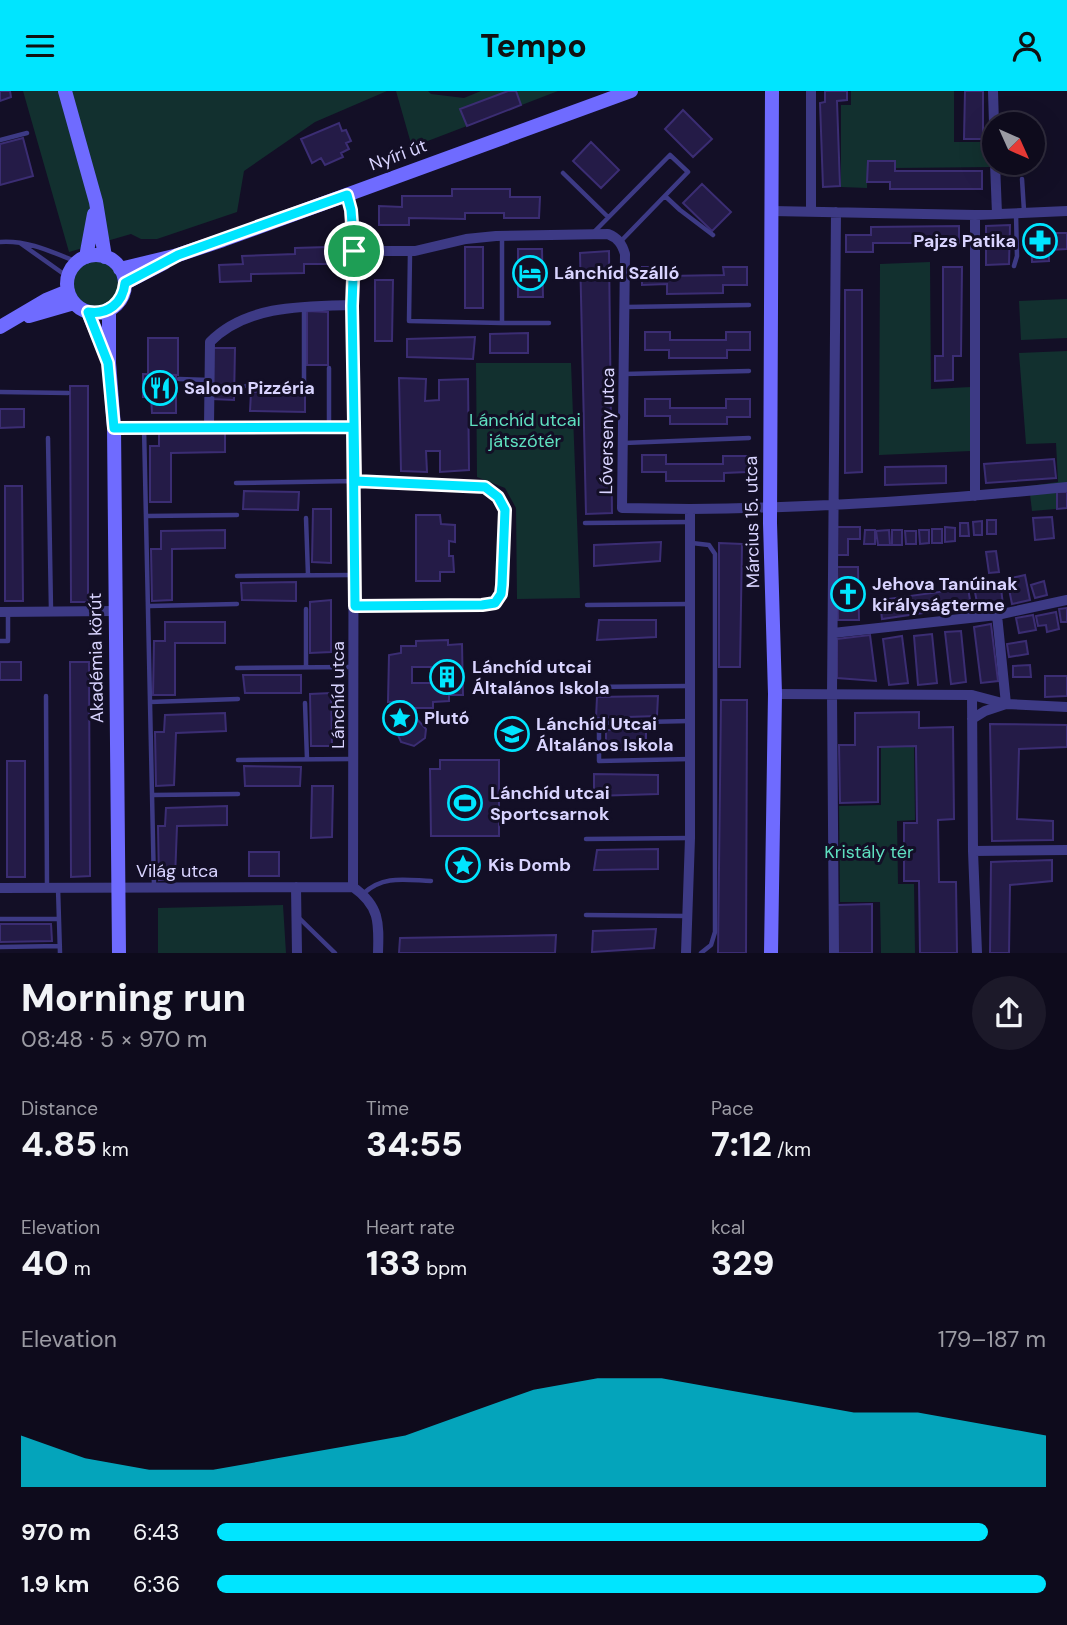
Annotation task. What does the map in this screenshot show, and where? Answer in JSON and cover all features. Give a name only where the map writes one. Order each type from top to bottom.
[{"type":"street","points":[[65,91],[96,202],[105,257],[122,276],[119,301],[109,309],[96,313],[88,312],[70,290]]},
{"type":"street","name":"Nyíri út","points":[[122,276],[631,91]]},
{"type":"street","points":[[811,91],[811,211]]},
{"type":"street","points":[[993,91],[994,112]]},
{"type":"street","name":"Március 15. utca","points":[[771,953],[775,694],[770,508],[772,92]]},
{"type":"street","points":[[995,175],[997,214]]},
{"type":"street","name":"Lánchíd utca","points":[[347,195],[351,210],[354,251],[353,887]]},
{"type":"street","points":[[0,327],[70,290],[82,259],[96,202]]},
{"type":"street","points":[[772,211],[975,215],[1067,211]]},
{"type":"street","points":[[834,953],[832,695],[836,212]]},
{"type":"street","points":[[975,215],[975,496]]},
{"type":"street","points":[[354,251],[410,251],[466,239],[502,236],[607,234],[620,241]]},
{"type":"street","name":"Lóverseny utca","points":[[620,241],[625,254],[626,307],[622,507],[690,509]]},
{"type":"street","points":[[82,259],[105,257]]},
{"type":"street","points":[[209,426],[210,342],[220,331],[276,310],[303,306],[352,306]]},
{"type":"street","name":"Akadémia körút","points":[[109,309],[108,363],[114,428],[118,953]]},
{"type":"street","name":"Akadémia körút","points":[[88,312],[108,363]]},
{"type":"street","points":[[114,428],[353,427]]},
{"type":"street","points":[[686,953],[690,838],[690,509],[770,508],[975,496],[1067,487]]},
{"type":"street","points":[[833,633],[997,615],[1067,600]]},
{"type":"street","points":[[4,612],[115,611]]},
{"type":"street","points":[[997,615],[1006,704]]},
{"type":"street","points":[[775,694],[972,695],[1006,704],[1067,707]]},
{"type":"street","points":[[972,695],[973,851],[978,953]]},
{"type":"street","points":[[972,719],[1006,704]]},
{"type":"street","points":[[973,851],[1067,849]]},
{"type":"street","points":[[296,887],[297,953]]},
{"type":"street","points":[[353,887],[363,893],[374,908],[379,923],[378,953]]},
{"type":"street","name":"Világ utca","points":[[0,888],[353,887]]},
{"type":"lane","points":[[0,140],[27,133]]},
{"type":"lane","points":[[591,235],[670,155],[688,172],[620,241]]},
{"type":"lane","points":[[563,173],[608,217]]},
{"type":"lane","points":[[1014,266],[1022,179]]},
{"type":"lane","points":[[665,196],[680,211],[713,235]]},
{"type":"lane","points":[[502,236],[502,323]]},
{"type":"lane","points":[[16,241],[70,290]]},
{"type":"lane","points":[[0,242],[33,244],[82,259]]},
{"type":"lane","points":[[410,251],[409,321],[549,323]]},
{"type":"lane","points":[[626,307],[749,305]]},
{"type":"lane","points":[[246,386],[304,385],[303,306]]},
{"type":"lane","points":[[329,368],[329,427]]},
{"type":"lane","points":[[624,374],[750,371]]},
{"type":"lane","points":[[179,379],[209,380]]},
{"type":"lane","points":[[0,392],[68,393]]},
{"type":"lane","points":[[144,427],[150,606],[154,887]]},
{"type":"lane","points":[[48,438],[51,611]]},
{"type":"lane","points":[[623,443],[748,438]]},
{"type":"lane","points":[[236,483],[355,481],[485,487],[498,497],[505,510],[502,585],[501,594],[495,603],[355,606]]},
{"type":"lane","points":[[147,516],[237,515]]},
{"type":"lane","points":[[306,517],[308,575]]},
{"type":"lane","points":[[585,523],[690,522]]},
{"type":"lane","points":[[689,543],[709,545],[715,554],[715,932],[711,945],[701,953]]},
{"type":"lane","points":[[237,576],[354,575]]},
{"type":"lane","points":[[150,606],[237,604]]},
{"type":"lane","points":[[587,605],[689,604]]},
{"type":"lane","points":[[306,609],[306,667]]},
{"type":"lane","points":[[0,641],[8,641],[4,612]]},
{"type":"lane","points":[[237,668],[354,667]]},
{"type":"lane","points":[[586,687],[689,686]]},
{"type":"lane","points":[[46,696],[52,887],[58,919],[60,953]]},
{"type":"lane","points":[[150,702],[238,699]]},
{"type":"lane","points":[[305,702],[307,759]]},
{"type":"lane","points":[[690,721],[599,723],[599,761],[690,759]]},
{"type":"lane","points":[[238,760],[354,759]]},
{"type":"lane","points":[[152,795],[238,794]]},
{"type":"lane","points":[[586,839],[690,838]]},
{"type":"lane","points":[[363,893],[384,880],[430,881]]},
{"type":"lane","points":[[296,915],[335,953]]},
{"type":"lane","points":[[586,915],[686,916]]},
{"type":"lane","points":[[0,919],[58,919]]},
{"type":"lane","points":[[0,947],[60,946]]},
{"type":"green space","points":[[23,91],[387,91],[315,122],[244,171],[237,212],[157,239],[141,239],[131,234],[69,252]]},
{"type":"green space","points":[[396,91],[428,91],[431,94],[464,98],[481,91],[558,91],[412,147]]},
{"type":"green space","points":[[851,91],[954,91],[954,142],[982,142],[982,167],[896,168],[896,161],[867,160],[867,188],[841,187],[841,105],[851,105]]},
{"type":"green space","points":[[95,260],[112,267],[119,284],[112,301],[95,308],[78,301],[71,284],[78,267]]},
{"type":"green space","points":[[930,262],[931,389],[971,387],[971,451],[879,455],[880,264]]},
{"type":"green space","points":[[1067,299],[1067,338],[1021,340],[1019,301]]},
{"type":"green space","points":[[1067,351],[1067,508],[1032,511],[1029,486],[1058,482],[1056,443],[1026,444],[1019,353]]},
{"type":"green space","name":"Lánchíd utcai játszótér","points":[[476,363],[571,363],[580,598],[517,599],[516,508],[505,488],[477,477]]},
{"type":"green space","name":"Kristály tér","points":[[914,746],[915,820],[897,821],[898,884],[914,884],[915,953],[881,953],[880,902],[840,902],[839,806],[881,805],[881,747]]},
{"type":"green space","points":[[283,905],[286,953],[158,953],[158,908]]},
{"type":"building","points":[[0,91],[10,91],[11,97],[0,101]]},
{"type":"building","points":[[508,91],[516,91],[521,105],[467,126],[460,109]]},
{"type":"building","points":[[825,91],[847,91],[847,100],[837,101],[840,186],[823,187],[820,103],[825,102]]},
{"type":"building","points":[[965,91],[983,91],[982,139],[964,139]]},
{"type":"building","points":[[683,110],[712,139],[693,157],[665,129]]},
{"type":"building","points":[[339,123],[351,141],[346,143],[349,149],[341,153],[343,157],[325,165],[321,158],[312,163],[301,139]]},
{"type":"building","points":[[23,138],[33,176],[0,185],[0,144]]},
{"type":"building","points":[[591,142],[619,170],[601,188],[573,161]]},
{"type":"building","points":[[868,161],[895,161],[895,171],[982,171],[982,189],[890,189],[890,182],[867,182]]},
{"type":"building","points":[[702,184],[731,212],[712,231],[683,203]]},
{"type":"building","points":[[452,189],[510,189],[510,197],[540,197],[539,218],[504,218],[504,213],[465,213],[465,219],[409,218],[409,225],[379,225],[379,206],[402,207],[402,196],[452,196]]},
{"type":"building","points":[[1010,225],[1009,264],[986,265],[986,226]]},
{"type":"building","points":[[959,226],[959,243],[873,243],[873,252],[846,252],[846,235],[871,235],[871,227]]},
{"type":"building","name":"Pajzs Patika","points":[[1031,229],[1048,229],[1049,261],[1032,262]]},
{"type":"building","points":[[1048,233],[1067,233],[1067,249],[1049,250]]},
{"type":"building","points":[[327,247],[328,264],[304,264],[304,273],[251,274],[251,281],[220,282],[219,265],[243,264],[242,256],[295,254],[295,248]]},
{"type":"building","points":[[465,247],[483,247],[483,308],[465,308]]},
{"type":"building","name":"Lánchíd Szálló","points":[[518,249],[542,249],[543,297],[518,297]]},
{"type":"building","points":[[609,251],[612,513],[586,514],[580,253]]},
{"type":"building","points":[[642,267],[667,267],[667,276],[724,275],[723,267],[747,267],[747,285],[723,285],[723,293],[667,294],[667,284],[642,285]]},
{"type":"building","points":[[943,267],[962,267],[961,356],[953,356],[953,380],[935,381],[935,356],[943,356]]},
{"type":"building","points":[[375,280],[393,280],[392,341],[375,341]]},
{"type":"building","points":[[845,290],[862,290],[862,472],[845,473]]},
{"type":"building","points":[[307,311],[328,312],[328,365],[307,365]]},
{"type":"building","points":[[645,332],[670,332],[670,340],[726,340],[726,332],[750,332],[750,350],[727,350],[727,358],[669,358],[669,350],[645,350]]},
{"type":"building","points":[[528,333],[528,353],[490,353],[490,334]]},
{"type":"building","points":[[475,337],[473,359],[407,357],[407,339]]},
{"type":"building","points":[[148,338],[178,338],[178,375],[148,374]]},
{"type":"building","points":[[213,348],[235,348],[234,400],[212,399]]},
{"type":"building","name":"Saloon Pizzéria","points":[[143,374],[176,375],[176,413],[152,413],[151,397],[143,397]]},
{"type":"building","points":[[399,378],[426,379],[425,401],[439,400],[439,380],[468,379],[469,470],[440,472],[440,451],[426,451],[427,472],[401,471]]},
{"type":"building","points":[[70,386],[88,386],[88,602],[71,602]]},
{"type":"building","points":[[251,392],[305,392],[305,412],[250,411]]},
{"type":"building","points":[[645,399],[670,399],[670,408],[726,408],[726,399],[750,399],[750,417],[727,417],[727,424],[670,424],[670,416],[645,416]]},
{"type":"building","points":[[0,409],[24,409],[24,427],[0,428]]},
{"type":"building","points":[[225,432],[225,452],[171,453],[171,502],[150,502],[150,446],[159,446],[159,433]]},
{"type":"building","points":[[642,455],[666,455],[666,464],[723,464],[723,456],[747,456],[747,472],[724,473],[724,481],[666,481],[666,472],[642,472]]},
{"type":"building","points":[[1054,459],[1056,478],[986,483],[984,464]]},
{"type":"building","points":[[946,466],[946,483],[885,485],[885,467]]},
{"type":"building","points":[[5,486],[22,486],[23,601],[5,601]]},
{"type":"building","points":[[244,491],[299,492],[298,510],[243,509]]},
{"type":"building","points":[[1057,492],[1067,492],[1067,508],[1057,509]]},
{"type":"building","points":[[313,509],[331,509],[331,563],[312,562]]},
{"type":"building","points":[[416,515],[440,515],[441,524],[455,525],[455,542],[449,541],[449,556],[453,556],[454,572],[440,572],[440,581],[416,581]]},
{"type":"building","points":[[1052,517],[1054,538],[1035,540],[1033,518]]},
{"type":"building","points":[[987,520],[996,520],[996,534],[987,534]]},
{"type":"building","points":[[982,521],[982,535],[974,535],[973,522]]},
{"type":"building","points":[[960,523],[968,523],[969,536],[960,536]]},
{"type":"building","points":[[837,527],[860,527],[860,539],[848,539],[848,555],[837,555]]},
{"type":"building","points":[[945,527],[955,528],[955,541],[945,542]]},
{"type":"building","points":[[932,529],[942,529],[942,543],[932,543]]},
{"type":"building","points":[[225,530],[225,548],[172,549],[172,600],[152,601],[151,549],[161,549],[161,531]]},
{"type":"building","points":[[865,530],[875,530],[875,544],[864,544]]},
{"type":"building","points":[[889,530],[890,545],[878,545],[876,531]]},
{"type":"building","points":[[892,530],[902,530],[902,545],[892,545]]},
{"type":"building","points":[[919,530],[929,530],[929,543],[920,544]]},
{"type":"building","points":[[905,531],[916,531],[916,544],[906,544]]},
{"type":"building","points":[[661,542],[660,561],[594,566],[594,545]]},
{"type":"building","points":[[719,543],[742,544],[740,667],[719,667]]},
{"type":"building","points":[[996,551],[999,572],[989,573],[986,552]]},
{"type":"building","name":"Jehova Tanúinak királyságterme","points":[[837,567],[858,567],[859,620],[838,620]]},
{"type":"building","points":[[1025,575],[1030,600],[1012,604],[1007,579]]},
{"type":"building","points":[[1044,581],[1047,595],[1035,598],[1031,585]]},
{"type":"building","points":[[296,582],[296,601],[242,600],[241,583]]},
{"type":"building","points":[[968,588],[971,606],[882,619],[880,600]]},
{"type":"building","points":[[1001,588],[1003,605],[978,608],[975,592]]},
{"type":"building","points":[[331,600],[331,652],[310,653],[310,602]]},
{"type":"building","points":[[1067,608],[1067,622],[1061,622],[1059,609]]},
{"type":"building","points":[[1056,612],[1059,629],[1047,632],[1046,625],[1038,626],[1036,616]]},
{"type":"building","points":[[1033,615],[1036,630],[1019,633],[1016,618]]},
{"type":"building","points":[[599,620],[656,620],[656,637],[597,640]]},
{"type":"building","points":[[165,622],[225,622],[225,643],[175,643],[175,695],[153,695],[154,641],[165,641]]},
{"type":"building","points":[[991,624],[998,681],[981,683],[974,627]]},
{"type":"building","points":[[961,631],[966,682],[951,684],[945,632]]},
{"type":"building","points":[[932,634],[937,683],[918,685],[914,636]]},
{"type":"building","points":[[870,635],[876,681],[837,678],[837,639]]},
{"type":"building","points":[[902,636],[908,683],[889,685],[883,639]]},
{"type":"building","name":"Lánchíd utcai Általános Iskola","points":[[448,640],[448,645],[462,644],[463,695],[449,695],[449,701],[433,702],[433,708],[404,708],[404,701],[388,702],[389,655],[401,653],[401,646],[416,646],[416,641]],"holes":[[[412,667],[431,667],[431,683],[412,683]]]},
{"type":"building","points":[[1026,641],[1028,654],[1009,657],[1007,644]]},
{"type":"building","points":[[0,662],[21,662],[21,680],[0,680]]},
{"type":"building","points":[[70,662],[89,662],[90,876],[71,877]]},
{"type":"building","points":[[1030,665],[1031,677],[1013,677],[1013,666]]},
{"type":"building","points":[[243,675],[301,675],[301,693],[245,693]]},
{"type":"building","points":[[1045,676],[1067,676],[1067,696],[1045,697]]},
{"type":"building","points":[[331,693],[332,746],[311,746],[310,694]]},
{"type":"building","points":[[658,696],[657,716],[596,718],[597,697]]},
{"type":"building","points":[[721,700],[747,700],[746,953],[718,953]]},
{"type":"building","points":[[410,708],[416,708],[416,718],[426,729],[425,738],[414,746],[401,742],[397,733],[400,724],[411,718]]},
{"type":"building","points":[[919,712],[919,728],[953,727],[954,819],[938,820],[939,882],[956,882],[957,953],[920,953],[919,881],[904,881],[904,823],[917,823],[916,746],[878,747],[878,802],[840,803],[839,745],[855,745],[855,713]]},
{"type":"building","points":[[225,713],[226,731],[176,733],[174,785],[156,786],[155,732],[164,732],[165,715]]},
{"type":"building","points":[[990,724],[1067,725],[1067,747],[1019,749],[1017,819],[1053,821],[1053,840],[992,841]]},
{"type":"building","points":[[606,730],[646,730],[646,750],[606,750]]},
{"type":"building","name":"Lánchíd utcai Sportcsarnok","points":[[440,760],[499,760],[499,836],[431,836],[430,769],[440,769]]},
{"type":"building","points":[[7,761],[25,761],[25,877],[7,877]]},
{"type":"building","points":[[244,766],[301,767],[300,786],[245,786]]},
{"type":"building","points":[[594,774],[658,775],[658,794],[594,796]]},
{"type":"building","points":[[312,786],[333,786],[332,837],[311,838]]},
{"type":"building","points":[[227,806],[227,825],[177,826],[175,878],[159,880],[158,826],[165,826],[166,808]]},
{"type":"building","points":[[658,849],[658,869],[594,870],[597,850]]},
{"type":"building","points":[[249,852],[279,852],[279,876],[249,876]]},
{"type":"building","points":[[1052,860],[1052,881],[1010,885],[1009,953],[990,953],[991,862]]},
{"type":"building","points":[[872,904],[872,953],[837,953],[837,905]]},
{"type":"building","points":[[0,924],[51,924],[52,941],[0,942]]},
{"type":"building","points":[[656,929],[654,948],[592,952],[593,931]]},
{"type":"building","points":[[556,935],[555,953],[399,953],[400,938]]},
{"type":"place","name":"Pajzs Patika","points":[[1040,241]]},
{"type":"place","name":"Lánchíd Szálló","points":[[530,273]]},
{"type":"place","name":"Saloon Pizzéria","points":[[160,388]]},
{"type":"place","name":"Jehova Tanúinak királyságterme","points":[[848,594]]},
{"type":"place","name":"Lánchíd utcai Általános Iskola","points":[[447,677]]},
{"type":"place","name":"Plutó","points":[[400,718]]},
{"type":"place","name":"Lánchíd Utcai Általános Iskola","points":[[512,734]]},
{"type":"place","name":"Lánchíd utcai Sportcsarnok","points":[[465,803]]},
{"type":"place","name":"Kis Domb","points":[[463,865]]},
{"type":"route","points":[[347,195],[351,210],[354,251],[352,306],[355,481],[485,487],[498,497],[505,510],[502,585],[501,594],[495,603],[355,606],[353,427],[114,428],[108,363],[88,312],[103,312],[115,306],[122,296],[125,283],[178,255],[347,195]]}]
